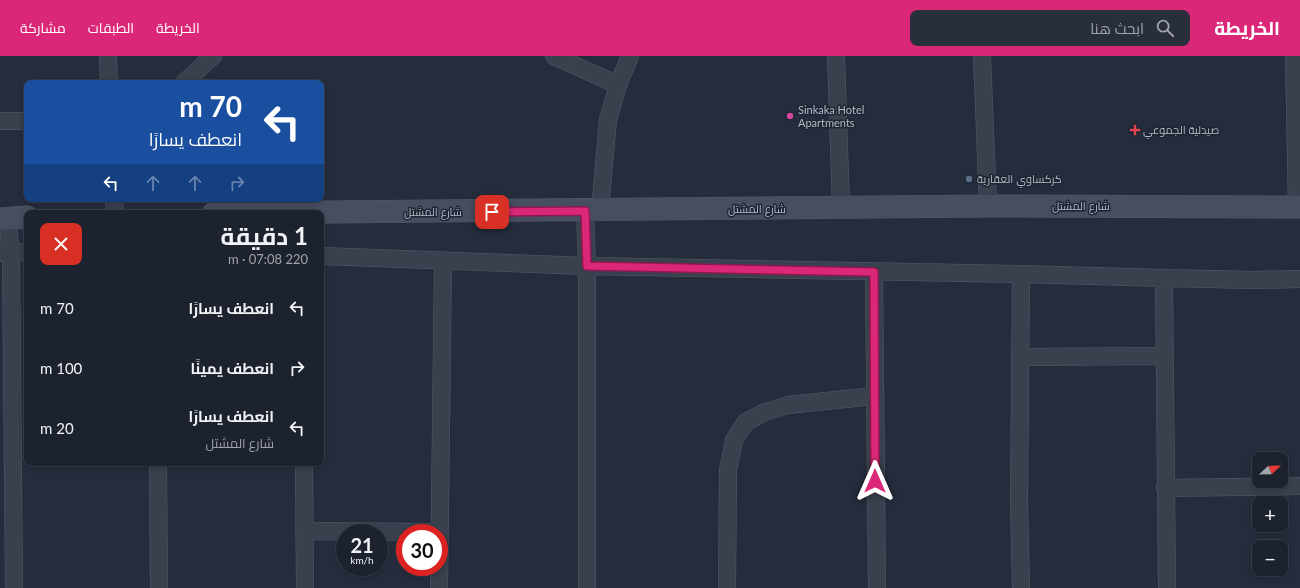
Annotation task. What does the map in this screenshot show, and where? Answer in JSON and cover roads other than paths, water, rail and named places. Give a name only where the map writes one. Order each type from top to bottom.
[{"type":"street","points":[[108,56],[109,80]]},
{"type":"street","points":[[187,80],[213,56]]},
{"type":"street","points":[[554,56],[618,85]]},
{"type":"street","points":[[587,588],[587,266],[593,210],[608,120],[618,85],[630,56]]},
{"type":"street","points":[[836,56],[841,208]]},
{"type":"street","points":[[982,56],[988,206]]},
{"type":"street","points":[[1294,56],[1298,207]]},
{"type":"street","points":[[0,121],[24,121]]},
{"type":"street","name":"شارع المشتل","points":[[324,212],[988,206],[1298,207]]},
{"type":"street","points":[[11,218],[13,253],[14,588]]},
{"type":"street","points":[[324,256],[587,266],[1255,280],[1300,279]]},
{"type":"street","points":[[439,524],[443,260]]},
{"type":"street","points":[[874,272],[877,588]]},
{"type":"street","points":[[1021,274],[1021,588]]},
{"type":"street","points":[[1164,278],[1167,588]]},
{"type":"street","points":[[1020,357],[1165,356]]},
{"type":"street","points":[[727,588],[728,470],[734,440],[746,422],[765,412],[788,405],[874,396]]},
{"type":"street","points":[[158,466],[159,588]]},
{"type":"street","points":[[304,466],[305,588]]},
{"type":"street","points":[[1165,488],[1300,486]]},
{"type":"street","points":[[304,531],[396,532]]},
{"type":"street","points":[[439,576],[439,588]]},
{"type":"place","name":"Sinkaka Hotel Apartments","points":[[790,116]]},
{"type":"place","name":"صيدلية الجموعي","points":[[1135,130]]},
{"type":"place","name":"كركساوي العقارية","points":[[969,179]]}]
